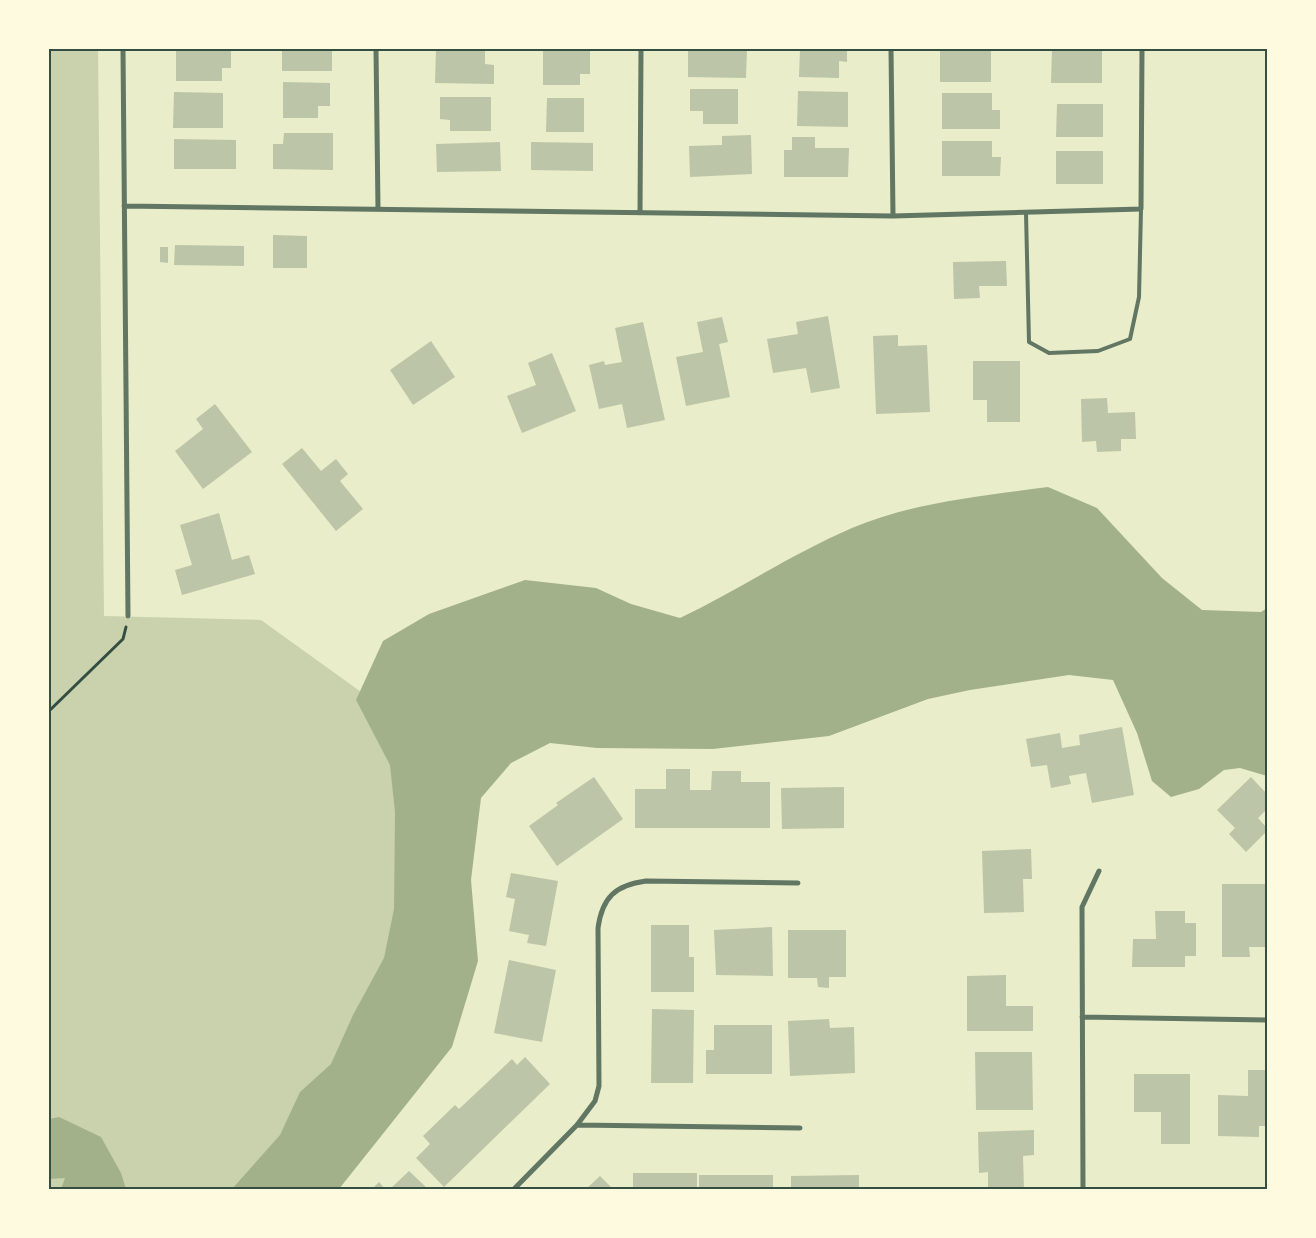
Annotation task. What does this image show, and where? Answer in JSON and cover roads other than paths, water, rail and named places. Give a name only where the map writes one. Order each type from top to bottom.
[{"type":"street","points":[[123,49],[128,616]]},
{"type":"street","points":[[376,49],[378,209]]},
{"type":"street","points":[[640,49],[640,213]]},
{"type":"street","points":[[891,49],[893,216]]},
{"type":"street","points":[[124,206],[893,216],[1141,209],[1142,49]]},
{"type":"street","points":[[1083,1189],[1082,907],[1100,871]]},
{"type":"street","points":[[514,1189],[577,1126],[595,1101],[599,1086],[598,928],[600,914],[607,900],[624,886],[646,881],[798,883]]},
{"type":"street","points":[[1082,1017],[1267,1020]]},
{"type":"street","points":[[577,1126],[800,1128]]},
{"type":"lane","points":[[1026,213],[1030,342],[1049,353],[1098,351],[1130,339],[1139,297],[1141,209]]}]
